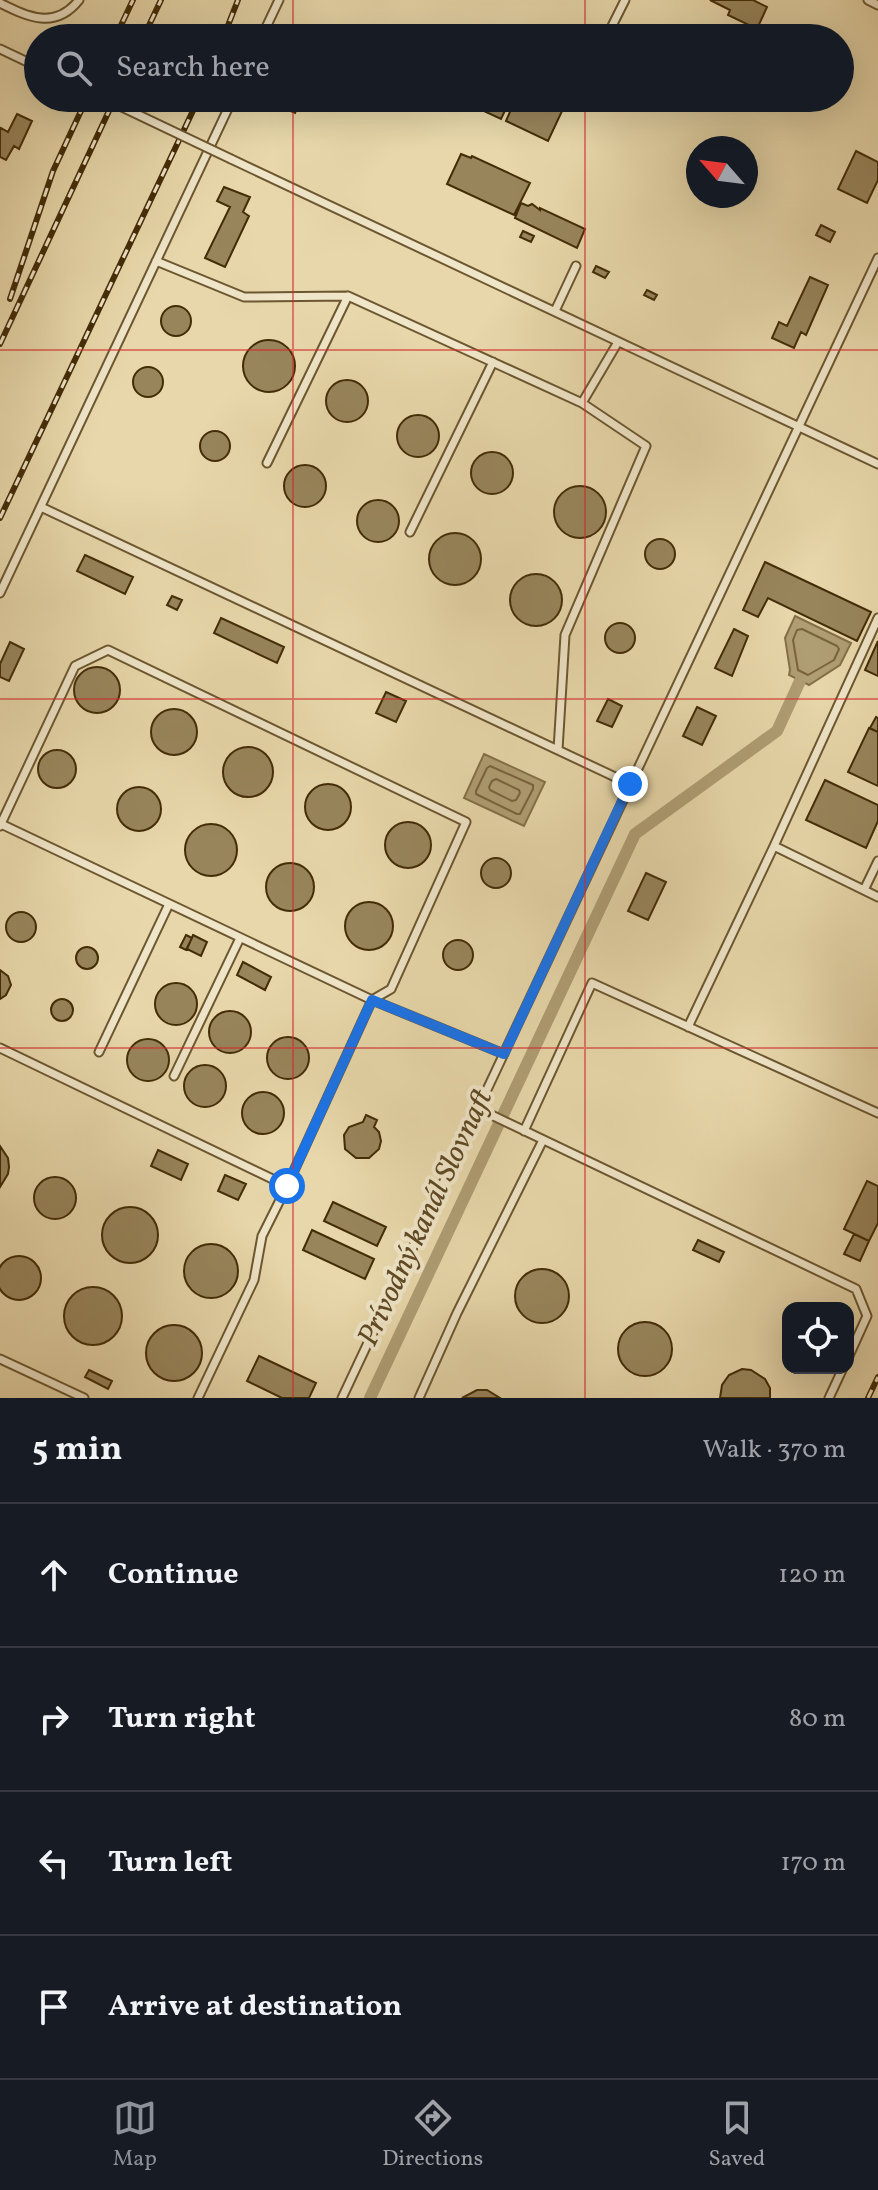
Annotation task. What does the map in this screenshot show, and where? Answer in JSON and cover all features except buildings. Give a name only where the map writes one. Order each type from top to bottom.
[{"type":"lane","points":[[0,3],[28,16],[47,19],[63,13],[79,0]]},
{"type":"lane","points":[[268,24],[279,0]]},
{"type":"lane","points":[[613,24],[625,0]]},
{"type":"lane","points":[[868,0],[878,5]]},
{"type":"lane","points":[[0,49],[24,60]]},
{"type":"lane","points":[[132,112],[878,464]]},
{"type":"lane","points":[[0,593],[226,112]]},
{"type":"lane","points":[[342,1398],[878,258]]},
{"type":"lane","points":[[156,261],[244,297],[348,296],[582,403],[646,446],[565,635],[558,750]]},
{"type":"lane","points":[[555,311],[576,266]]},
{"type":"lane","points":[[267,463],[348,296]]},
{"type":"lane","points":[[582,403],[618,342]]},
{"type":"lane","points":[[410,532],[493,362]]},
{"type":"lane","points":[[41,507],[630,784]]},
{"type":"lane","points":[[688,1027],[878,618]]},
{"type":"lane","points":[[198,1398],[254,1280],[262,1236],[372,1000],[391,989],[466,822],[108,650],[75,666],[1,825],[372,1000],[504,1054]]},
{"type":"lane","points":[[774,846],[878,897]]},
{"type":"lane","points":[[864,890],[878,861]]},
{"type":"lane","points":[[99,1052],[169,904]]},
{"type":"lane","points":[[174,1076],[240,938]]},
{"type":"lane","points":[[524,1131],[592,983],[878,1113]]},
{"type":"lane","points":[[0,1048],[287,1186]]},
{"type":"lane","points":[[479,1109],[856,1289],[867,1316],[854,1345]]},
{"type":"lane","points":[[419,1398],[457,1313],[543,1140]]},
{"type":"lane","points":[[0,1359],[84,1398]]},
{"type":"lane","points":[[829,1398],[840,1374]]},
{"type":"water","points":[[795,616],[851,643],[840,665],[809,685],[789,675],[785,638]]},
{"type":"water","points":[[484,754],[545,782],[524,826],[464,798]]},
{"type":"waterway","name":"Prívodný kanál Slovnaft","points":[[370,1398],[635,834],[777,731],[800,681]]},
{"type":"railway","points":[[122,24],[133,0]]},
{"type":"railway","points":[[150,24],[161,0]]},
{"type":"railway","points":[[229,24],[238,0]]},
{"type":"railway","points":[[10,299],[53,171],[80,112]]},
{"type":"railway","points":[[0,344],[108,112]]},
{"type":"railway","points":[[0,518],[192,112]]},
{"type":"railway","points":[[868,1398],[878,1377]]},
{"type":"route","points":[[287,1186],[372,1000],[504,1054],[630,784]]}]
